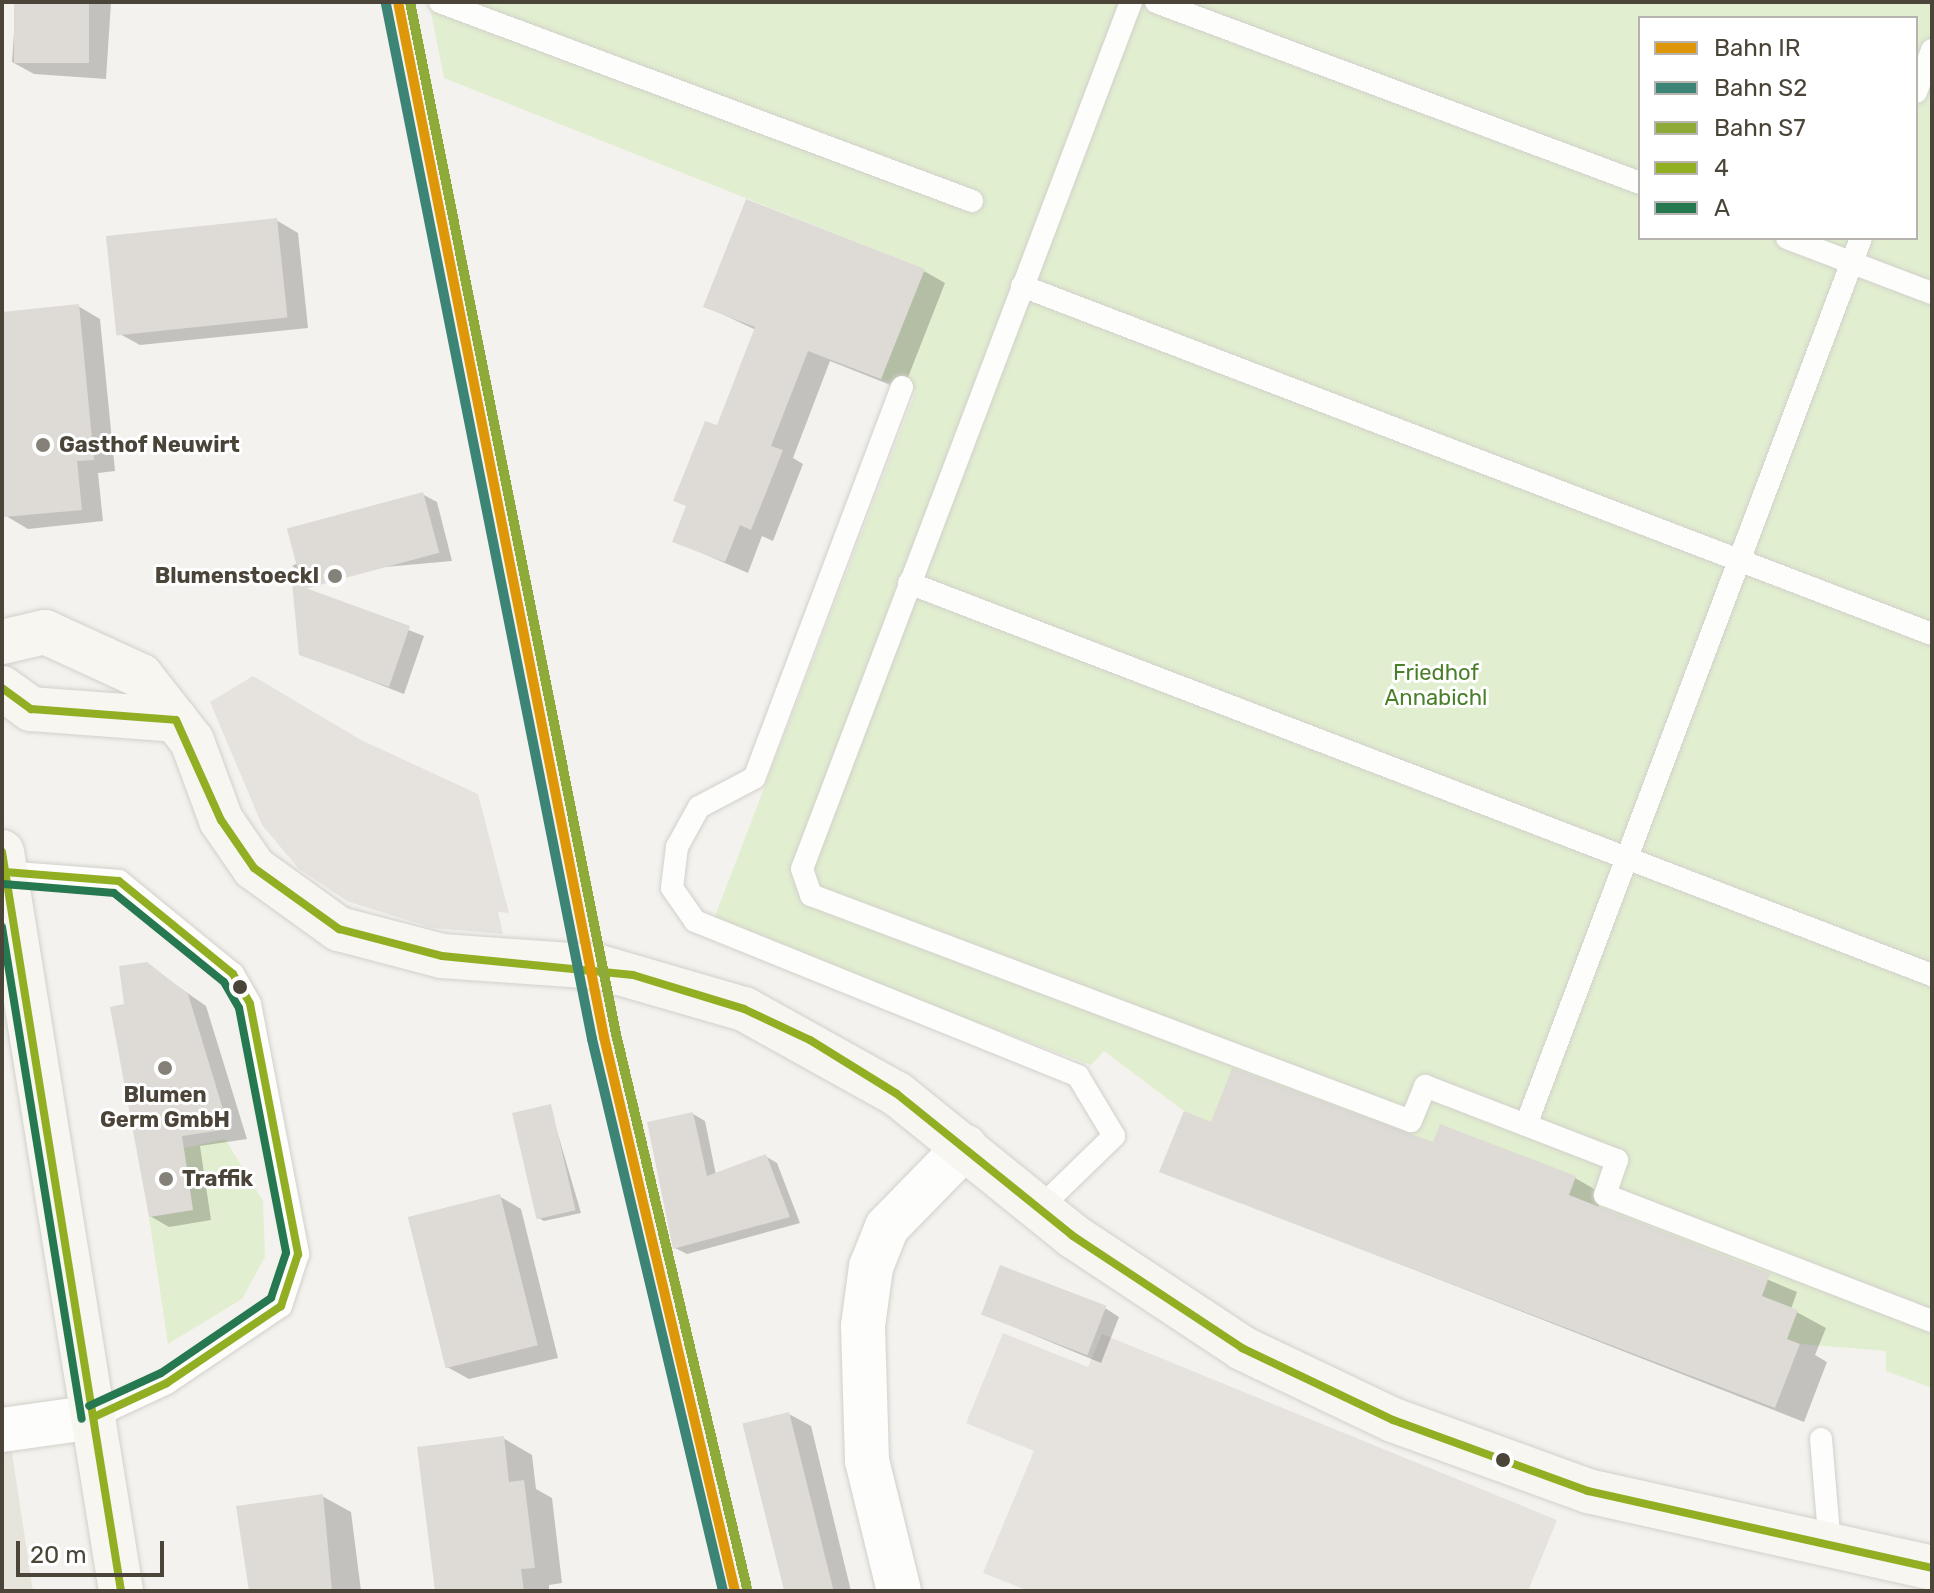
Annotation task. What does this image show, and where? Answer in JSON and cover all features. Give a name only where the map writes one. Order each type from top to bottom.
[{"type":"street","points":[[2,642],[45,632],[141,676],[176,720],[221,820],[254,868],[339,929],[442,956],[599,967],[744,1009],[897,1094],[1039,1209],[1242,1348],[1393,1420],[1588,1491],[1932,1568]]},
{"type":"street","points":[[2,688],[31,709],[176,720]]},
{"type":"street","points":[[4,862],[121,1591]]},
{"type":"street","points":[[899,1591],[867,1461],[863,1326],[871,1267],[887,1227],[965,1147]]},
{"type":"street","points":[[2,1430],[94,1417]]},
{"type":"lane","points":[[440,2],[972,201]]},
{"type":"lane","points":[[1131,2],[802,869],[811,895],[1411,1121],[1425,1086],[1617,1160],[1605,1195],[1932,1321]]},
{"type":"lane","points":[[1156,2],[1638,182]]},
{"type":"lane","points":[[1918,87],[1932,50]]},
{"type":"lane","points":[[1792,240],[1932,293]]},
{"type":"lane","points":[[1526,1125],[1860,240]]},
{"type":"lane","points":[[1022,286],[1932,634]]},
{"type":"lane","points":[[902,387],[754,778],[699,807],[677,847],[672,888],[695,921],[1078,1076],[1114,1136],[1039,1209]]},
{"type":"lane","points":[[909,583],[1932,975]]},
{"type":"lane","points":[[4,862],[119,881],[233,974],[250,1004],[298,1254],[281,1306],[167,1383],[94,1417]]},
{"type":"lane","points":[[1821,1439],[1830,1546]]},
{"type":"shaded area","points":[[253,676],[361,740],[478,794],[509,913],[498,912],[503,934],[433,928],[349,902],[299,869],[262,825],[210,702]]},
{"type":"shaded area","points":[[1003,1333],[1088,1367],[1102,1334],[1557,1520],[1528,1591],[1029,1591],[983,1573],[1034,1451],[966,1423]]},
{"type":"shaded area","points":[[2,1387],[33,1591],[2,1591]]},
{"type":"green space","name":"Friedhof Annabichl","points":[[429,2],[1932,2],[1932,1388],[1886,1371],[1886,1351],[1800,1344],[1775,1408],[1159,1172],[1184,1111],[1104,1051],[1091,1065],[712,924],[916,391],[881,379],[924,269],[444,78]]},
{"type":"green space","points":[[225,1139],[263,1201],[265,1257],[242,1299],[168,1344],[149,1217],[193,1210],[184,1148]]},
{"type":"building","points":[[14,2],[89,2],[89,63],[14,63]]},
{"type":"building","points":[[746,199],[925,269],[881,379],[808,351],[771,446],[783,450],[751,530],[740,525],[725,562],[672,542],[686,506],[673,501],[705,421],[717,425],[755,327],[703,307]]},
{"type":"building","points":[[277,218],[287,317],[116,335],[106,236]]},
{"type":"building","points":[[79,304],[94,460],[77,461],[82,510],[4,517],[2,312]]},
{"type":"building","points":[[423,492],[439,553],[303,589],[287,528]]},
{"type":"building","points":[[292,583],[410,626],[389,687],[299,655]]},
{"type":"building","name":"Blumen Germ GmbH","points":[[147,962],[188,994],[229,1129],[182,1136],[193,1210],[149,1217],[110,1007],[124,1004],[119,966]]},
{"type":"building","points":[[1232,1068],[1433,1142],[1440,1124],[1576,1176],[1569,1195],[1770,1274],[1762,1296],[1798,1310],[1787,1339],[1800,1344],[1775,1408],[1159,1172],[1184,1111],[1211,1122]]},
{"type":"building","points":[[551,1104],[576,1210],[537,1219],[512,1113]]},
{"type":"building","points":[[693,1112],[707,1176],[766,1154],[790,1217],[673,1249],[647,1122]]},
{"type":"building","points":[[500,1194],[538,1345],[446,1368],[408,1217]]},
{"type":"building","points":[[1000,1265],[1106,1306],[1087,1355],[981,1314]]},
{"type":"building","points":[[789,1412],[834,1591],[784,1591],[742,1424]]},
{"type":"building","points":[[504,1436],[509,1482],[524,1480],[535,1568],[521,1569],[524,1591],[435,1591],[417,1447]]},
{"type":"building","points":[[323,1494],[332,1591],[249,1591],[236,1506]]},
{"type":"rail line","name":"IR","points":[[398,2],[604,1037],[735,1591]]},
{"type":"rail line","name":"S7","points":[[410,2],[616,1034],[747,1588]]},
{"type":"rail line","name":"S2","points":[[386,4],[592,1039],[723,1591]]},
{"type":"transit line","name":"4","points":[[2,688],[31,709],[176,720],[221,820],[254,868],[339,929],[442,956],[633,975],[744,1009],[810,1040],[897,1094],[1073,1236],[1242,1348],[1393,1420],[1588,1491],[1932,1568]]},
{"type":"transit line","name":"4","points":[[2,852],[121,1591]]},
{"type":"transit line","name":"4","points":[[5,872],[119,881],[233,974],[250,1004],[298,1254],[281,1306],[167,1383],[94,1417]]},
{"type":"transit line","name":"A","points":[[4,884],[114,893],[224,982],[239,1008],[286,1253],[271,1298],[161,1373],[89,1406]]},
{"type":"transit line","name":"A","points":[[2,927],[82,1419]]},
{"type":"place","name":"Gasthof Neuwirt","points":[[43,445]]},
{"type":"place","name":"Blumenstoeckl","points":[[335,576]]},
{"type":"place","name":"Blumen Germ GmbH","points":[[165,1068]]},
{"type":"place","name":"Traffik","points":[[166,1179]]}]
